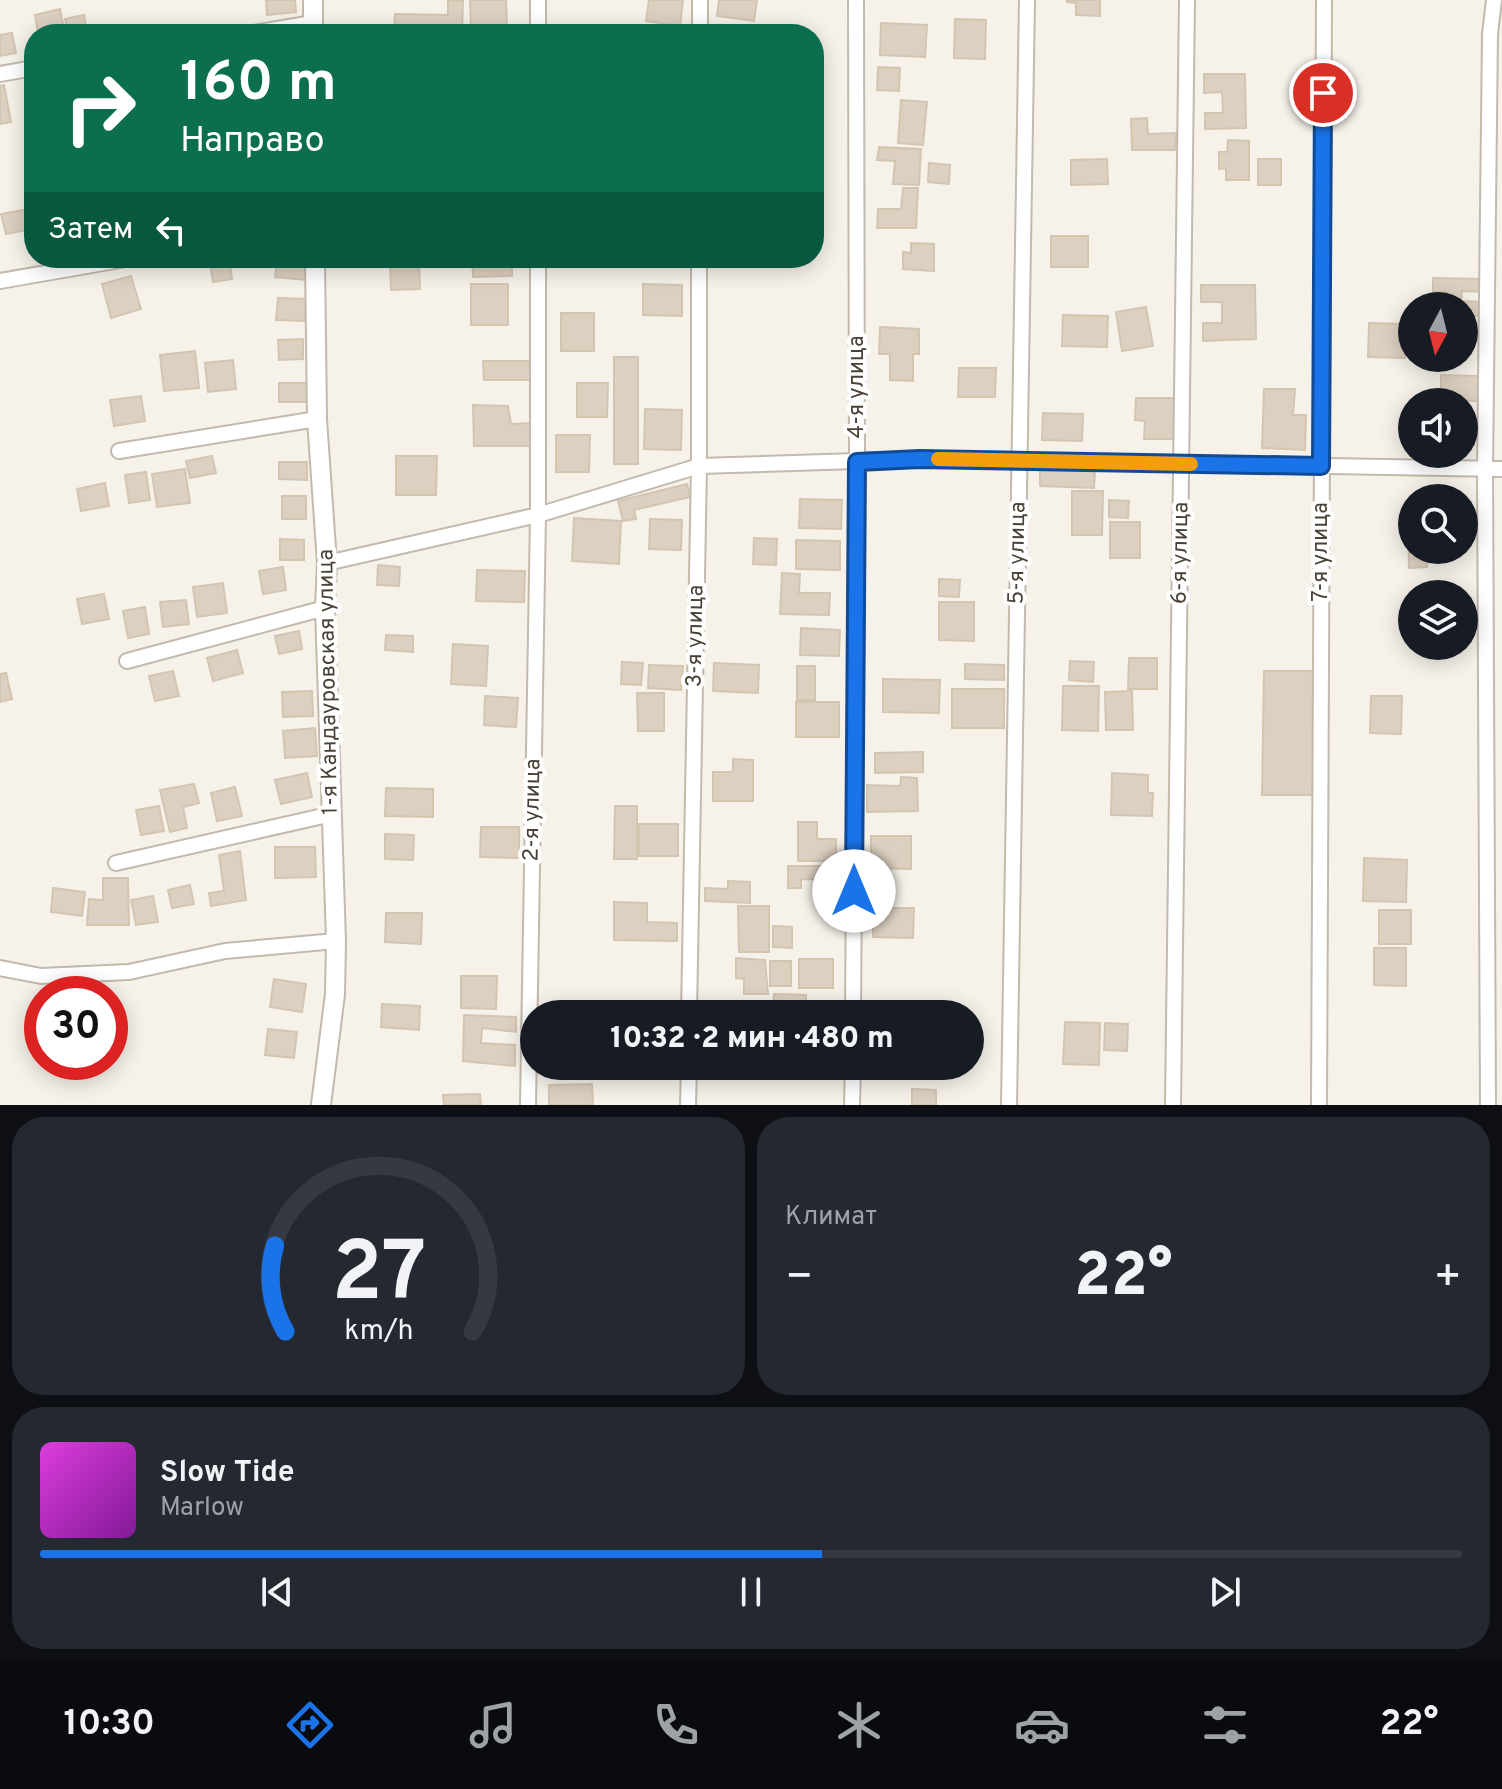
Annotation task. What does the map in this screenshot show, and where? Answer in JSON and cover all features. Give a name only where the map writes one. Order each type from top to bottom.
[{"type":"street","points":[[313,0],[313,24]]},
{"type":"street","points":[[538,0],[538,24]]},
{"type":"street","points":[[700,0],[700,24]]},
{"type":"street","name":"4-я улица","points":[[853,1000],[856,0]]},
{"type":"street","name":"5-я улица","points":[[1009,1105],[1027,0]]},
{"type":"street","name":"6-я улица","points":[[1173,1105],[1187,0]]},
{"type":"street","name":"7-я улица","points":[[1319,1105],[1324,0]]},
{"type":"street","points":[[1488,1105],[1485,469],[1490,34],[1494,0]]},
{"type":"street","points":[[0,74],[24,70]]},
{"type":"street","points":[[0,281],[75,268]]},
{"type":"street","name":"1-я Кандауровская улица","points":[[315,268],[317,419],[327,563],[325,608],[336,941],[335,994],[321,1105]]},
{"type":"street","name":"2-я улица","points":[[528,1105],[538,515],[538,268]]},
{"type":"street","name":"3-я улица","points":[[689,1000],[699,466],[699,268]]},
{"type":"street","points":[[119,451],[317,419]]},
{"type":"street","points":[[327,563],[538,515],[699,466],[920,459],[1502,469]]},
{"type":"street","points":[[127,661],[325,608]]},
{"type":"street","points":[[116,863],[332,814]]},
{"type":"street","points":[[0,968],[41,976],[129,972],[225,951],[336,941]]},
{"type":"street","points":[[688,1105],[689,1080]]},
{"type":"street","points":[[852,1105],[853,1080]]},
{"type":"building","points":[[266,0],[295,0],[296,12],[267,15]]},
{"type":"building","points":[[448,0],[463,1],[462,24],[394,24],[395,14],[448,15]]},
{"type":"building","points":[[470,0],[506,0],[507,24],[471,24]]},
{"type":"building","points":[[649,0],[683,0],[680,24],[646,21]]},
{"type":"building","points":[[719,0],[757,0],[754,21],[717,16]]},
{"type":"building","points":[[1067,0],[1100,0],[1100,16],[1076,15],[1076,3]]},
{"type":"building","points":[[60,9],[63,24],[36,24],[35,15]]},
{"type":"building","points":[[84,15],[85,24],[66,24],[65,19]]},
{"type":"building","points":[[955,19],[986,20],[985,59],[954,58]]},
{"type":"building","points":[[881,23],[927,25],[925,57],[880,55]]},
{"type":"building","points":[[12,33],[16,53],[0,56],[0,35]]},
{"type":"building","points":[[878,67],[900,68],[899,91],[877,90]]},
{"type":"building","points":[[1204,74],[1245,74],[1246,128],[1205,129],[1205,113],[1223,113],[1222,92],[1204,93]]},
{"type":"building","points":[[4,85],[11,122],[0,124],[0,86]]},
{"type":"building","points":[[901,100],[927,102],[923,145],[898,143]]},
{"type":"building","points":[[1147,118],[1148,134],[1176,133],[1175,150],[1132,150],[1131,119]]},
{"type":"building","points":[[1228,140],[1249,141],[1249,180],[1226,180],[1226,168],[1219,169],[1219,152],[1227,152]]},
{"type":"building","points":[[879,147],[921,149],[919,185],[893,184],[895,161],[877,160]]},
{"type":"building","points":[[1107,159],[1108,184],[1071,185],[1071,160]]},
{"type":"building","points":[[1258,159],[1281,159],[1281,185],[1258,185]]},
{"type":"building","points":[[929,163],[950,165],[949,184],[928,182]]},
{"type":"building","points":[[903,188],[918,188],[916,228],[877,228],[878,209],[901,209]]},
{"type":"building","points":[[24,210],[24,230],[6,234],[1,214]]},
{"type":"building","points":[[1051,236],[1088,236],[1088,267],[1051,267]]},
{"type":"building","points":[[911,243],[934,244],[934,271],[903,269],[903,252],[911,253]]},
{"type":"building","points":[[211,268],[230,268],[232,279],[213,282]]},
{"type":"building","points":[[276,268],[307,268],[306,280],[275,277]]},
{"type":"building","points":[[390,268],[419,268],[420,289],[391,290]]},
{"type":"building","points":[[473,268],[512,268],[512,276],[473,277]]},
{"type":"building","points":[[131,276],[141,309],[111,318],[102,284]]},
{"type":"building","points":[[1433,278],[1481,279],[1481,292],[1433,292]]},
{"type":"building","points":[[471,284],[508,284],[508,325],[471,325]]},
{"type":"building","points":[[643,284],[682,285],[682,316],[643,315]]},
{"type":"building","points":[[1201,285],[1255,285],[1256,339],[1203,341],[1203,323],[1222,323],[1222,302],[1201,302]]},
{"type":"building","points":[[278,298],[306,299],[305,321],[276,320]]},
{"type":"building","points":[[1146,307],[1153,346],[1122,351],[1116,312]]},
{"type":"building","points":[[561,313],[594,313],[594,351],[561,351]]},
{"type":"building","points":[[1063,315],[1108,316],[1107,347],[1062,346]]},
{"type":"building","points":[[1369,323],[1398,324],[1398,358],[1368,357]]},
{"type":"building","points":[[880,327],[919,329],[919,354],[913,354],[913,381],[890,380],[890,354],[879,354]]},
{"type":"building","points":[[303,339],[303,359],[279,360],[278,340]]},
{"type":"building","points":[[195,351],[199,388],[164,391],[160,355]]},
{"type":"building","points":[[614,357],[638,357],[638,464],[614,464]]},
{"type":"building","points":[[233,360],[236,389],[208,392],[205,363]]},
{"type":"building","points":[[483,361],[530,361],[531,380],[484,380]]},
{"type":"building","points":[[959,368],[996,368],[995,397],[958,397]]},
{"type":"building","points":[[1441,375],[1478,376],[1478,388],[1441,388]]},
{"type":"building","points":[[279,383],[308,383],[308,402],[279,402]]},
{"type":"building","points":[[577,383],[608,383],[607,417],[577,417]]},
{"type":"building","points":[[1264,389],[1295,389],[1293,415],[1306,415],[1305,450],[1262,448]]},
{"type":"building","points":[[141,396],[145,421],[114,426],[110,400]]},
{"type":"building","points":[[1136,398],[1176,398],[1176,439],[1144,439],[1145,421],[1135,420]]},
{"type":"building","points":[[473,405],[508,406],[511,424],[531,423],[531,446],[474,446]]},
{"type":"building","points":[[645,409],[682,410],[681,450],[644,449]]},
{"type":"building","points":[[1043,413],[1083,414],[1082,441],[1042,440]]},
{"type":"building","points":[[556,435],[590,435],[589,472],[556,472]]},
{"type":"building","points":[[212,456],[216,473],[190,478],[186,461]]},
{"type":"building","points":[[396,456],[437,456],[436,495],[396,495]]},
{"type":"building","points":[[279,462],[307,462],[307,480],[279,479]]},
{"type":"building","points":[[185,469],[190,503],[157,507],[152,474]]},
{"type":"building","points":[[1040,469],[1095,471],[1094,488],[1040,486]]},
{"type":"building","points":[[146,472],[150,500],[129,503],[125,475]]},
{"type":"building","points":[[105,483],[109,506],[81,511],[77,489]]},
{"type":"building","points":[[687,484],[690,497],[634,510],[636,519],[623,521],[618,501]]},
{"type":"building","points":[[1072,491],[1103,491],[1102,535],[1072,535]]},
{"type":"building","points":[[282,496],[306,496],[306,519],[282,519]]},
{"type":"building","points":[[800,499],[842,500],[841,529],[799,528]]},
{"type":"building","points":[[1109,500],[1129,501],[1128,518],[1109,517]]},
{"type":"building","points":[[574,518],[621,521],[619,564],[572,561]]},
{"type":"building","points":[[650,519],[682,520],[681,550],[649,549]]},
{"type":"building","points":[[1110,522],[1140,522],[1140,558],[1110,558]]},
{"type":"building","points":[[754,538],[777,539],[776,565],[753,564]]},
{"type":"building","points":[[280,539],[304,540],[304,560],[280,560]]},
{"type":"building","points":[[796,540],[840,541],[840,570],[796,569]]},
{"type":"building","points":[[1409,564],[1427,564],[1427,567],[1409,568]]},
{"type":"building","points":[[378,565],[400,567],[399,586],[377,585]]},
{"type":"building","points":[[283,567],[286,590],[263,594],[259,571]]},
{"type":"building","points":[[477,570],[525,571],[524,602],[476,601]]},
{"type":"building","points":[[782,573],[800,574],[799,593],[830,593],[829,615],[780,614]]},
{"type":"building","points":[[939,579],[960,580],[959,597],[939,596]]},
{"type":"building","points":[[223,583],[227,613],[197,617],[193,587]]},
{"type":"building","points":[[104,594],[109,619],[82,624],[77,599]]},
{"type":"building","points":[[186,600],[189,624],[163,627],[160,602]]},
{"type":"building","points":[[939,602],[974,602],[974,641],[939,640]]},
{"type":"building","points":[[145,607],[149,634],[128,638],[123,611]]},
{"type":"building","points":[[801,628],[840,630],[839,656],[800,655]]},
{"type":"building","points":[[299,631],[302,649],[279,654],[275,636]]},
{"type":"building","points":[[386,635],[413,636],[413,652],[385,650]]},
{"type":"building","points":[[453,644],[488,646],[486,686],[451,684]]},
{"type":"building","points":[[237,650],[243,673],[213,681],[207,658]]},
{"type":"building","points":[[1129,658],[1157,658],[1157,689],[1128,689]]},
{"type":"building","points":[[1070,661],[1094,662],[1093,682],[1069,680]]},
{"type":"building","points":[[622,662],[643,663],[641,685],[621,684]]},
{"type":"building","points":[[714,663],[759,665],[758,693],[713,691]]},
{"type":"building","points":[[965,664],[1004,665],[1004,680],[965,679]]},
{"type":"building","points":[[649,665],[683,666],[681,690],[648,688]]},
{"type":"building","points":[[797,666],[815,666],[815,700],[797,700]]},
{"type":"building","points":[[173,671],[179,696],[155,701],[149,676]]},
{"type":"building","points":[[1264,671],[1315,671],[1313,795],[1262,795]]},
{"type":"building","points":[[6,673],[12,699],[0,702],[0,674]]},
{"type":"building","points":[[883,679],[940,680],[939,713],[883,712]]},
{"type":"building","points":[[1063,686],[1099,686],[1098,731],[1062,730]]},
{"type":"building","points":[[952,689],[1004,689],[1004,728],[952,728]]},
{"type":"building","points":[[312,691],[313,716],[283,717],[282,692]]},
{"type":"building","points":[[1132,691],[1133,730],[1106,730],[1105,692]]},
{"type":"building","points":[[637,693],[664,693],[664,731],[638,731]]},
{"type":"building","points":[[485,696],[518,698],[516,727],[484,725]]},
{"type":"building","points":[[1371,696],[1402,696],[1401,734],[1370,733]]},
{"type":"building","points":[[796,702],[839,702],[839,737],[796,737]]},
{"type":"building","points":[[315,728],[317,756],[285,758],[283,731]]},
{"type":"building","points":[[923,752],[923,772],[875,773],[875,753]]},
{"type":"building","points":[[733,759],[753,760],[753,801],[713,801],[713,772],[733,772]]},
{"type":"building","points":[[307,773],[312,797],[281,804],[275,780]]},
{"type":"building","points":[[1112,773],[1148,775],[1148,793],[1153,793],[1152,816],[1111,815]]},
{"type":"building","points":[[901,777],[917,778],[918,811],[867,812],[867,785],[900,786]]},
{"type":"building","points":[[194,784],[199,803],[183,807],[187,828],[170,832],[160,790]]},
{"type":"building","points":[[235,787],[242,816],[217,821],[211,793]]},
{"type":"building","points":[[386,788],[433,789],[433,817],[385,816]]},
{"type":"building","points":[[159,806],[164,831],[141,835],[136,810]]},
{"type":"building","points":[[615,806],[637,806],[637,859],[614,859]]},
{"type":"building","points":[[798,822],[817,822],[817,839],[836,839],[836,861],[798,861]]},
{"type":"building","points":[[639,824],[678,824],[678,856],[639,856]]},
{"type":"building","points":[[481,827],[519,827],[519,858],[480,857]]},
{"type":"building","points":[[385,834],[414,835],[413,860],[385,859]]},
{"type":"building","points":[[871,836],[911,836],[911,869],[871,868]]},
{"type":"building","points":[[275,847],[315,847],[316,877],[275,878]]},
{"type":"building","points":[[240,851],[246,900],[211,906],[209,893],[224,891],[219,855]]},
{"type":"building","points":[[1364,858],[1407,860],[1406,902],[1363,901]]},
{"type":"building","points":[[788,866],[838,866],[838,880],[801,879],[801,888],[788,888]]},
{"type":"building","points":[[103,878],[128,878],[129,925],[87,925],[89,899],[103,900]]},
{"type":"building","points":[[728,881],[750,882],[750,903],[705,901],[705,888],[728,889]]},
{"type":"building","points":[[190,885],[194,904],[172,908],[168,890]]},
{"type":"building","points":[[53,888],[85,892],[82,916],[51,912]]},
{"type":"building","points":[[153,896],[158,922],[136,925],[131,900]]},
{"type":"building","points":[[614,902],[647,903],[647,922],[677,923],[677,941],[614,940]]},
{"type":"building","points":[[738,906],[769,906],[769,952],[739,952]]},
{"type":"building","points":[[873,908],[914,908],[913,938],[873,937]]},
{"type":"building","points":[[1379,910],[1411,910],[1411,944],[1379,944]]},
{"type":"building","points":[[386,913],[422,913],[421,944],[385,942]]},
{"type":"building","points":[[773,926],[792,927],[792,948],[773,947]]},
{"type":"building","points":[[1374,948],[1406,948],[1406,986],[1374,985]]},
{"type":"building","points":[[736,958],[765,960],[768,994],[744,994],[744,979],[736,978]]},
{"type":"building","points":[[799,959],[833,959],[833,988],[799,988]]},
{"type":"building","points":[[770,961],[791,961],[791,986],[770,986]]},
{"type":"building","points":[[461,976],[497,976],[496,1009],[461,1008]]},
{"type":"building","points":[[274,979],[306,984],[302,1012],[270,1007]]},
{"type":"building","points":[[774,994],[806,995],[806,1000],[774,1000]]},
{"type":"building","points":[[382,1004],[420,1006],[419,1030],[381,1027]]},
{"type":"building","points":[[464,1015],[516,1017],[516,1032],[482,1028],[481,1043],[515,1045],[515,1066],[463,1061]]},
{"type":"building","points":[[1065,1022],[1100,1023],[1099,1065],[1063,1064]]},
{"type":"building","points":[[1105,1023],[1128,1024],[1127,1051],[1104,1050]]},
{"type":"building","points":[[268,1029],[297,1032],[294,1058],[265,1055]]},
{"type":"building","points":[[592,1084],[593,1105],[549,1105],[549,1085]]},
{"type":"building","points":[[912,1089],[936,1090],[936,1105],[912,1105]]},
{"type":"building","points":[[480,1094],[481,1105],[444,1105],[443,1095]]},
{"type":"slow traffic","points":[[938,459],[1191,464]]},
{"type":"route","points":[[854,891],[857,462],[920,459],[1321,466],[1323,93]]}]
